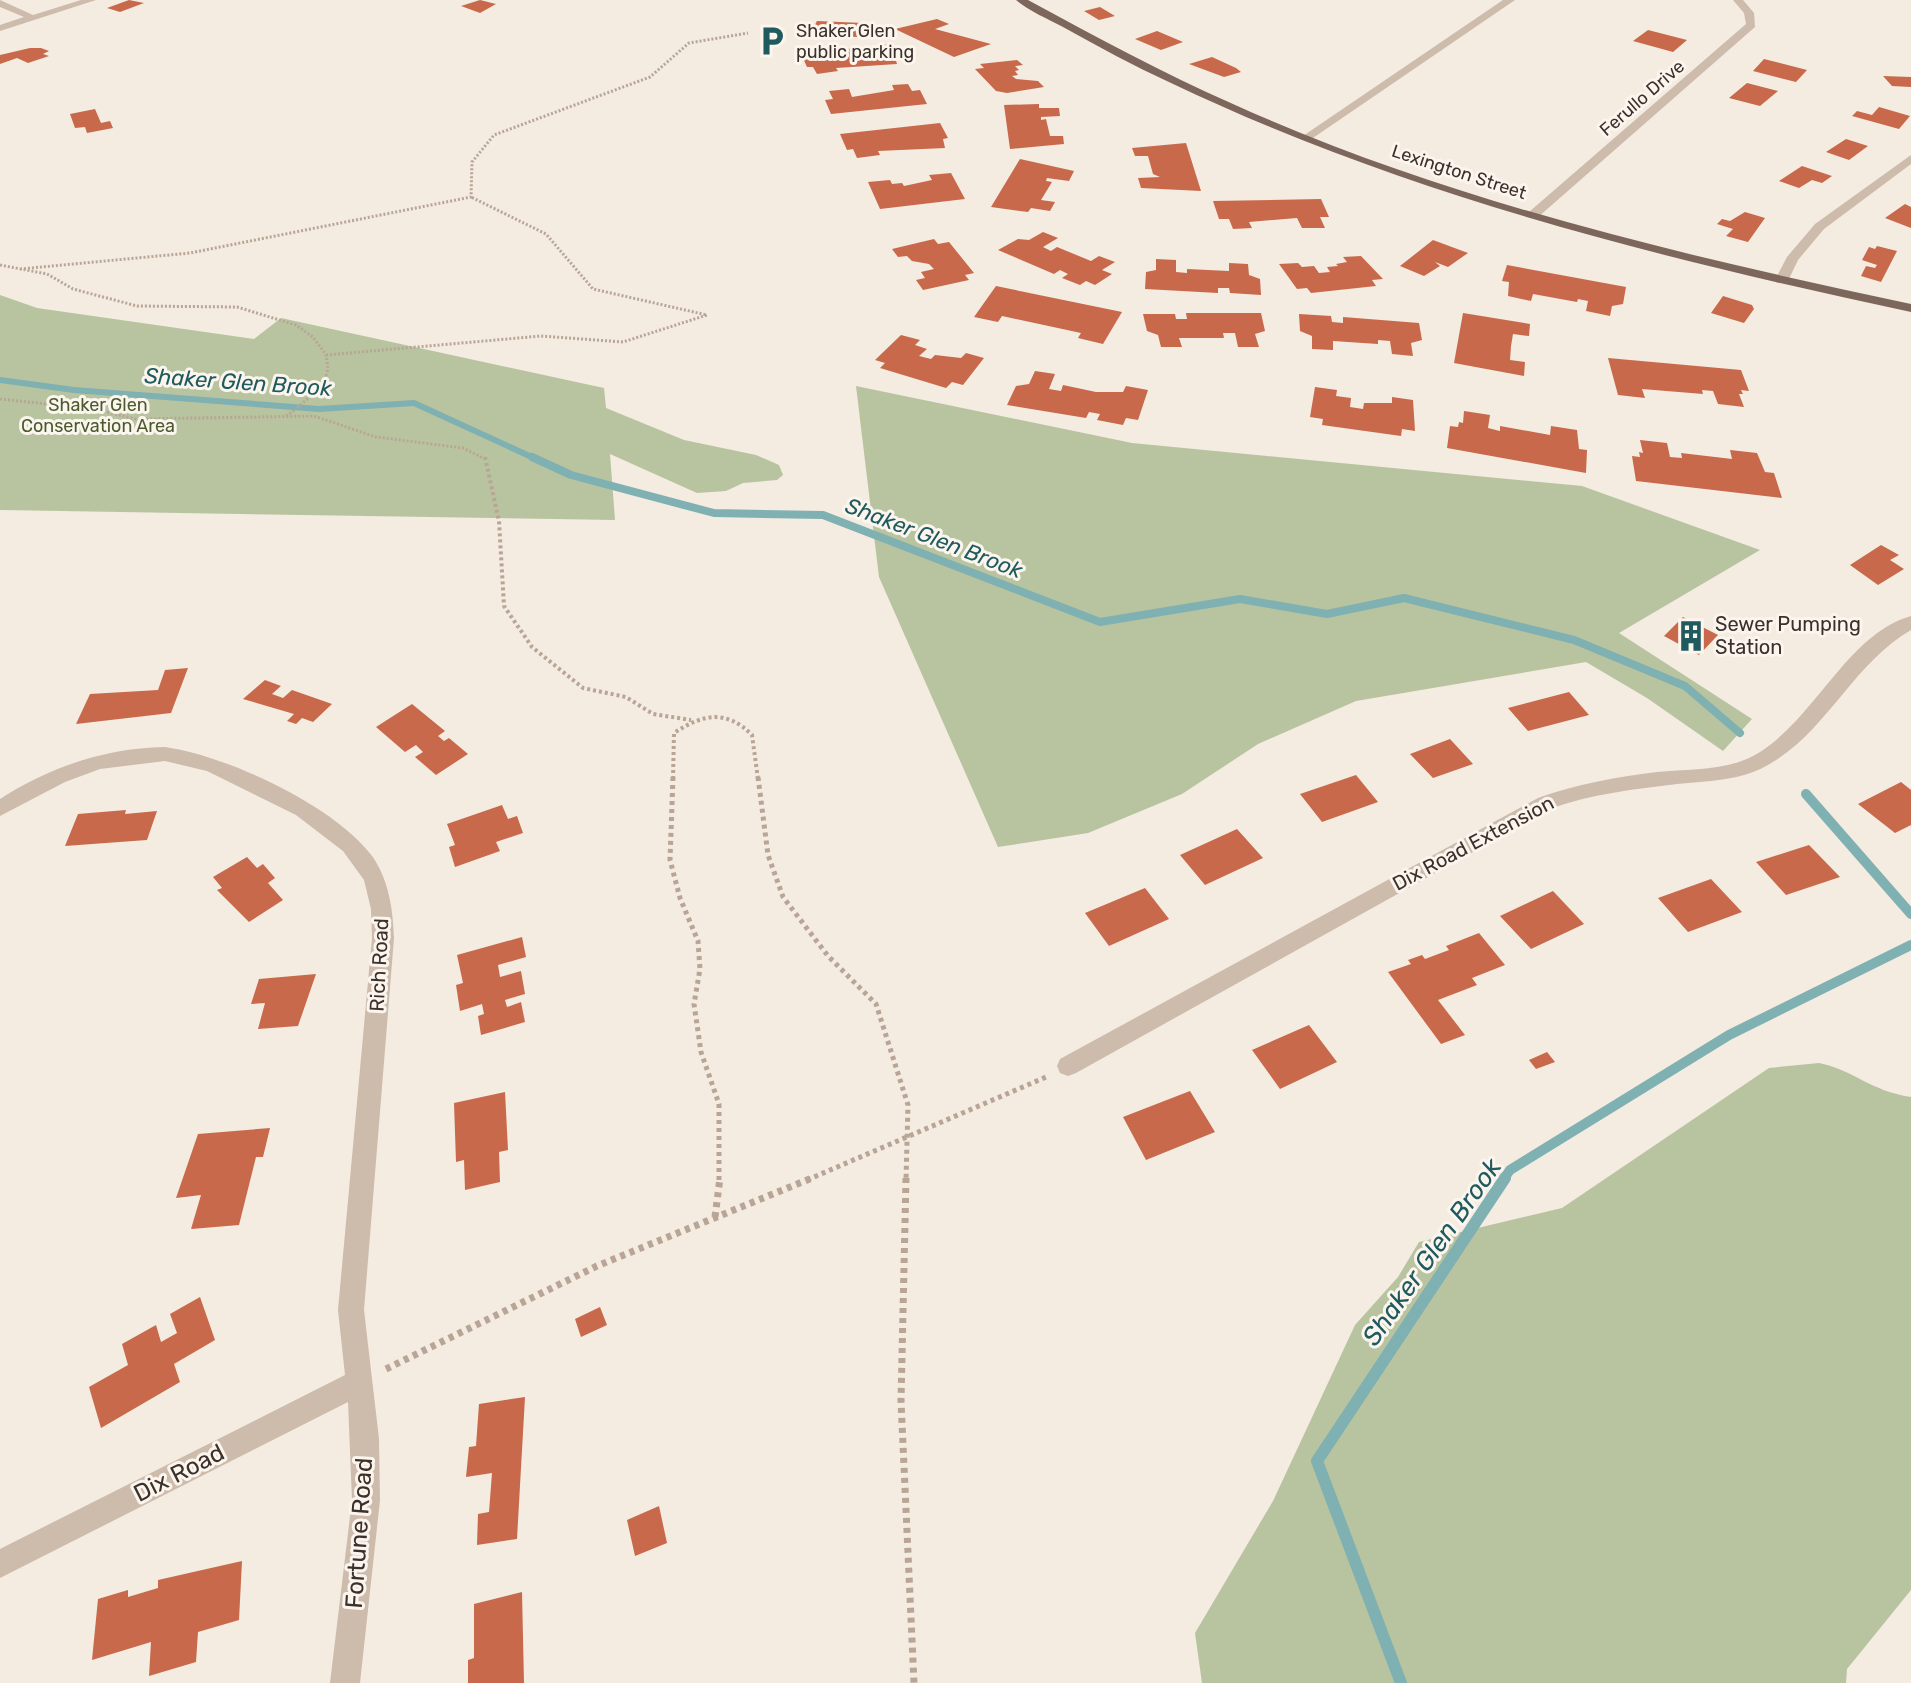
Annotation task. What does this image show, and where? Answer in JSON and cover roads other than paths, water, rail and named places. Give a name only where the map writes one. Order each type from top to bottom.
[{"type":"main road","name":"Lexington Street","points":[[1021,0],[1163,77],[1306,138],[1533,215],[1782,280],[1911,308]]},
{"type":"street","points":[[0,28],[91,0]]},
{"type":"street","points":[[1306,138],[1510,0]]},
{"type":"street","name":"Ferullo Drive","points":[[1533,215],[1751,25],[1749,13],[1738,0]]},
{"type":"street","points":[[0,3],[33,18]]},
{"type":"street","points":[[1782,280],[1790,260],[1826,222],[1911,158]]},
{"type":"street","name":"Dix Road Extension","points":[[1068,1066],[1545,803],[1604,786],[1724,771],[1759,762],[1805,726],[1868,649],[1911,622]]},
{"type":"street","name":"Rich Road","points":[[0,809],[44,783],[85,766],[126,756],[182,755],[229,770],[325,825],[341,836],[366,864],[380,898],[383,918],[351,1310],[357,1383]]},
{"type":"street","name":"Dix Road","points":[[0,1564],[357,1383]]},
{"type":"street","name":"Fortune Road","points":[[345,1683],[366,1500],[365,1439],[357,1383]]},
{"type":"waterway","name":"Shaker Glen Brook","points":[[0,380],[74,390],[319,409],[414,403],[536,459]]},
{"type":"waterway","name":"Shaker Glen Brook","points":[[532,457],[571,475],[714,513],[823,515],[1100,622],[1240,599],[1327,614],[1404,598],[1574,640],[1685,686],[1740,733]]},
{"type":"waterway","name":"Shaker Glen Brook","points":[[1806,794],[1911,914]]},
{"type":"waterway","name":"Shaker Glen Brook","points":[[1503,1180],[1510,1170],[1729,1035],[1911,945]]},
{"type":"waterway","name":"Shaker Glen Brook","points":[[1401,1683],[1317,1461],[1505,1178]]},
{"type":"place","name":"Shaker Glen public parking","points":[[772,41]]},
{"type":"place","name":"Sewer Pumping Station","points":[[1691,636]]},
{"type":"park label","name":"Shaker Glen Conservation Area","points":[[98,415]]}]
